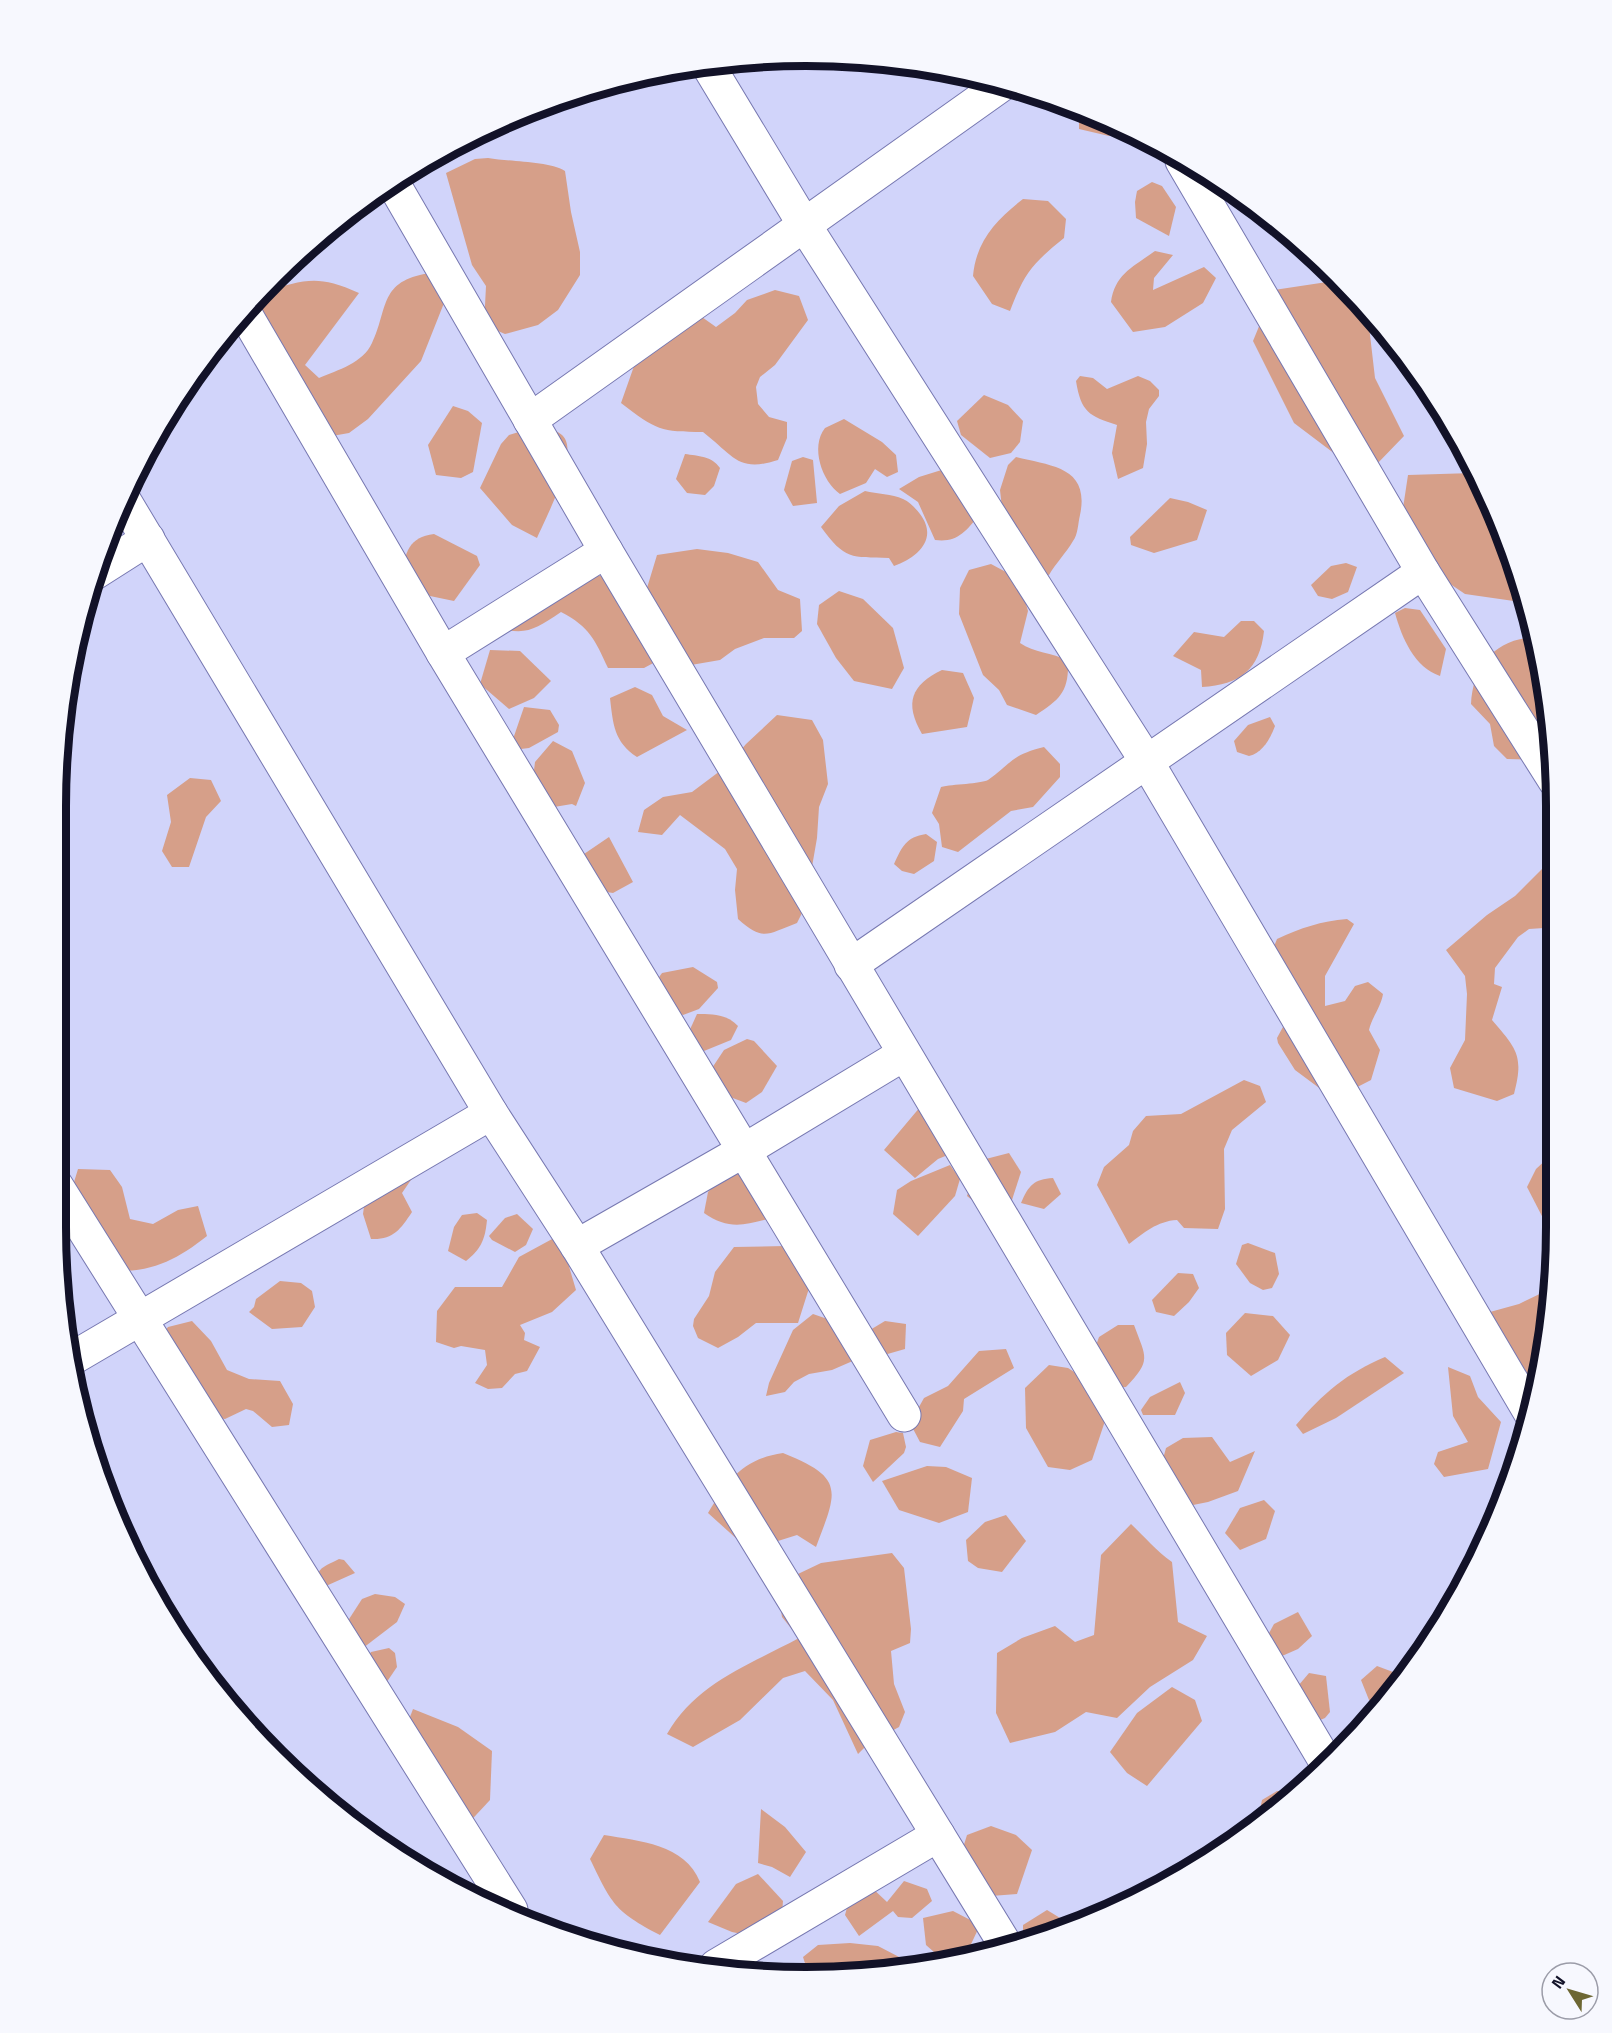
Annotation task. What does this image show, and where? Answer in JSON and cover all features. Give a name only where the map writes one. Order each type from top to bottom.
[{"type":"street","points":[[712,72],[805,226],[1147,762],[1525,1403]]},
{"type":"street","points":[[530,420],[993,90]]},
{"type":"street","points":[[1190,174],[1423,572],[1544,764]]},
{"type":"street","points":[[397,190],[606,551],[1323,1756]]},
{"type":"street","points":[[249,320],[442,653],[904,1415]]},
{"type":"street","points":[[129,508],[491,1113],[577,1246],[1003,1941]]},
{"type":"street","points":[[106,566],[148,539]]},
{"type":"street","points":[[442,653],[606,551]]},
{"type":"street","points":[[851,965],[1423,572]]},
{"type":"street","points":[[577,1246],[745,1150],[904,1054]]},
{"type":"street","points":[[77,1355],[491,1113]]},
{"type":"street","points":[[66,1201],[507,1904]]},
{"type":"street","points":[[723,1962],[938,1836]]},
{"type":"shaded area","points":[[1079,118],[1113,133],[1109,136],[1079,129]]},
{"type":"shaded area","points":[[488,158],[539,164],[565,171],[580,252],[580,275],[558,310],[538,325],[505,334],[484,325],[486,286],[472,265],[446,173],[475,159]]},
{"type":"shaded area","points":[[1152,182],[1162,186],[1176,207],[1169,236],[1136,218],[1137,191]]},
{"type":"shaded area","points":[[1023,199],[1048,201],[1066,219],[1064,238],[1044,255],[1025,278],[1010,311],[992,304],[973,276],[978,252],[989,232]]},
{"type":"shaded area","points":[[1155,251],[1173,255],[1154,278],[1153,290],[1204,267],[1216,278],[1203,303],[1165,327],[1133,332],[1111,302],[1113,292],[1116,284],[1126,272]]},
{"type":"shaded area","points":[[424,274],[439,274],[446,298],[421,361],[368,419],[349,433],[332,436],[258,332],[261,307],[279,287],[301,282],[332,283],[359,293],[305,365],[319,378],[363,356],[372,343],[392,291],[410,278]]},
{"type":"shaded area","points":[[1328,282],[1369,327],[1375,378],[1404,436],[1375,466],[1335,454],[1294,423],[1253,341],[1274,290]]},
{"type":"shaded area","points":[[775,290],[799,296],[808,320],[775,365],[760,377],[756,387],[758,404],[769,417],[787,422],[787,438],[778,460],[765,464],[745,463],[730,455],[703,432],[659,428],[621,403],[645,335],[692,310],[716,327],[735,313],[747,300]]},
{"type":"shaded area","points":[[1080,376],[1093,378],[1107,389],[1138,376],[1150,381],[1159,390],[1159,396],[1149,409],[1146,422],[1147,444],[1143,468],[1118,479],[1112,453],[1117,425],[1099,419],[1084,406],[1076,381]]},
{"type":"shaded area","points":[[984,395],[1008,405],[1023,421],[1020,442],[1011,453],[990,458],[961,435],[957,421]]},
{"type":"shaded area","points":[[453,406],[468,411],[482,423],[473,472],[461,478],[436,475],[428,445]]},
{"type":"shaded area","points":[[844,419],[882,442],[896,455],[898,472],[887,477],[875,469],[866,483],[840,494],[823,472],[818,444],[825,428]]},
{"type":"shaded area","points":[[535,427],[559,433],[567,443],[565,470],[537,538],[512,525],[480,488],[501,444],[509,435]]},
{"type":"shaded area","points":[[685,454],[709,459],[720,468],[714,486],[705,495],[687,493],[676,479]]},
{"type":"shaded area","points":[[803,457],[813,460],[817,503],[793,506],[784,490],[792,461]]},
{"type":"shaded area","points":[[1016,457],[1065,471],[1074,478],[1079,487],[1082,499],[1076,536],[1049,575],[1024,570],[1007,552],[1000,490],[1008,465]]},
{"type":"shaded area","points":[[948,468],[978,516],[955,538],[935,540],[918,502],[899,489],[919,477]]},
{"type":"shaded area","points":[[1467,473],[1490,523],[1517,601],[1465,594],[1397,548],[1408,475]]},
{"type":"shaded area","points":[[865,491],[903,499],[920,514],[927,532],[923,546],[917,553],[894,566],[889,558],[857,556],[843,551],[829,538],[821,527],[839,506]]},
{"type":"shaded area","points":[[1170,498],[1207,510],[1197,540],[1154,553],[1131,545],[1130,537]]},
{"type":"shaded area","points":[[434,534],[477,556],[480,565],[454,601],[430,596],[403,575],[407,553],[413,542]]},
{"type":"shaded area","points":[[697,549],[728,553],[758,562],[778,590],[800,599],[802,631],[794,638],[764,638],[735,649],[720,660],[691,665],[672,653],[644,668],[608,668],[585,629],[561,612],[530,630],[515,631],[495,627],[593,574],[647,588],[657,555]]},
{"type":"shaded area","points":[[1346,563],[1357,567],[1348,592],[1332,599],[1318,596],[1311,585],[1331,566]]},
{"type":"shaded area","points":[[991,564],[1019,579],[1028,611],[1020,643],[1068,661],[1067,680],[1061,694],[1036,715],[1007,705],[999,690],[983,675],[959,614],[960,588],[969,570]]},
{"type":"shaded area","points":[[839,591],[863,599],[893,628],[904,668],[892,689],[854,681],[836,658],[817,624],[819,605]]},
{"type":"shaded area","points":[[1405,608],[1420,610],[1446,649],[1440,676],[1423,666],[1405,642],[1395,613]]},
{"type":"shaded area","points":[[1241,621],[1254,621],[1264,631],[1262,644],[1253,665],[1227,683],[1202,687],[1201,670],[1173,656],[1194,632],[1224,637]]},
{"type":"shaded area","points":[[1527,638],[1540,709],[1544,759],[1540,760],[1507,759],[1494,746],[1490,724],[1471,704],[1476,677],[1482,666],[1498,649]]},
{"type":"shaded area","points":[[490,650],[520,651],[551,681],[534,698],[509,709],[480,684]]},
{"type":"shaded area","points":[[942,670],[963,673],[974,698],[967,727],[922,734],[913,713],[914,696],[923,682]]},
{"type":"shaded area","points":[[635,687],[652,695],[663,716],[687,730],[637,757],[619,739],[610,698]]},
{"type":"shaded area","points":[[524,707],[550,710],[559,725],[558,732],[529,748],[521,749],[512,742]]},
{"type":"shaded area","points":[[777,715],[812,720],[823,740],[828,784],[819,807],[817,838],[805,907],[797,923],[766,934],[754,931],[738,919],[735,890],[737,869],[725,849],[680,815],[662,835],[638,832],[644,810],[663,797],[692,792],[728,765],[746,744]]},
{"type":"shaded area","points":[[1270,717],[1275,726],[1262,748],[1249,756],[1237,752],[1234,741],[1248,725]]},
{"type":"shaded area","points":[[553,741],[572,751],[585,783],[576,806],[572,804],[548,808],[532,787],[535,762]]},
{"type":"shaded area","points":[[1044,747],[1060,764],[1060,777],[1033,807],[1011,811],[958,852],[942,847],[939,824],[932,813],[941,787],[988,780],[1018,756]]},
{"type":"shaded area","points":[[190,778],[211,780],[221,801],[206,817],[189,867],[172,867],[162,851],[171,822],[167,795]]},
{"type":"shaded area","points":[[926,834],[937,842],[934,861],[914,874],[902,871],[894,864],[902,848],[909,840]]},
{"type":"shaded area","points":[[609,837],[633,882],[613,893],[594,890],[584,877],[584,854]]},
{"type":"shaded area","points":[[1542,869],[1546,869],[1546,925],[1544,928],[1529,929],[1518,937],[1495,968],[1494,984],[1502,987],[1492,1020],[1513,1046],[1518,1062],[1514,1094],[1497,1101],[1454,1088],[1450,1068],[1465,1040],[1467,994],[1465,976],[1446,950],[1487,915],[1515,896]]},
{"type":"shaded area","points":[[1347,919],[1354,924],[1325,976],[1325,1006],[1345,1001],[1355,986],[1368,982],[1383,994],[1369,1030],[1380,1050],[1371,1080],[1334,1099],[1295,1070],[1278,1043],[1277,1038],[1290,1014],[1273,949],[1277,939],[1294,932],[1320,923]]},
{"type":"shaded area","points":[[693,967],[717,982],[718,988],[699,1009],[683,1015],[668,1008],[650,990],[662,973]]},
{"type":"shaded area","points":[[697,1014],[719,1016],[734,1022],[738,1026],[731,1040],[704,1051],[688,1034]]},
{"type":"shaded area","points":[[747,1039],[754,1041],[777,1066],[762,1092],[746,1103],[717,1092],[708,1074],[724,1050]]},
{"type":"shaded area","points":[[1244,1080],[1260,1086],[1266,1102],[1232,1130],[1224,1149],[1225,1209],[1218,1229],[1184,1228],[1177,1220],[1170,1221],[1151,1228],[1129,1244],[1097,1185],[1104,1167],[1129,1145],[1133,1131],[1146,1116],[1181,1114]]},
{"type":"shaded area","points":[[926,1100],[960,1150],[938,1159],[915,1178],[884,1150]]},
{"type":"shaded area","points":[[1009,1153],[1021,1172],[1011,1203],[998,1220],[967,1196],[978,1161]]},
{"type":"shaded area","points":[[737,1160],[768,1219],[735,1225],[720,1222],[704,1213],[708,1192]]},
{"type":"shaded area","points":[[1546,1160],[1545,1222],[1527,1187],[1536,1169]]},
{"type":"shaded area","points":[[950,1165],[960,1179],[955,1196],[918,1236],[893,1214],[897,1190],[911,1181]]},
{"type":"shaded area","points":[[78,1169],[110,1170],[122,1187],[130,1219],[153,1224],[178,1210],[198,1206],[207,1236],[177,1257],[156,1266],[119,1271],[71,1192]]},
{"type":"shaded area","points":[[415,1174],[402,1193],[412,1212],[408,1218],[400,1229],[390,1236],[371,1239],[363,1214],[366,1192]]},
{"type":"shaded area","points":[[1053,1178],[1061,1194],[1044,1209],[1021,1203],[1032,1184]]},
{"type":"shaded area","points":[[477,1213],[487,1220],[485,1233],[479,1248],[466,1261],[448,1251],[454,1227],[462,1215]]},
{"type":"shaded area","points":[[517,1214],[533,1229],[526,1245],[515,1252],[492,1240],[489,1236],[505,1218]]},
{"type":"shaded area","points":[[554,1238],[568,1263],[576,1290],[552,1312],[520,1325],[525,1333],[524,1340],[540,1347],[527,1371],[515,1374],[502,1388],[488,1389],[475,1383],[487,1365],[485,1350],[461,1346],[454,1348],[436,1342],[437,1311],[455,1287],[502,1287],[519,1257]]},
{"type":"shaded area","points":[[1248,1243],[1275,1253],[1279,1274],[1272,1288],[1263,1290],[1250,1283],[1236,1264],[1242,1245]]},
{"type":"shaded area","points":[[786,1246],[811,1282],[798,1323],[756,1323],[738,1337],[718,1348],[698,1338],[693,1326],[694,1319],[709,1296],[715,1272],[734,1247]]},
{"type":"shaded area","points":[[1178,1273],[1193,1274],[1199,1288],[1189,1302],[1174,1316],[1156,1312],[1152,1300]]},
{"type":"shaded area","points":[[280,1281],[301,1283],[312,1291],[315,1307],[302,1327],[272,1329],[249,1312],[254,1307],[256,1299]]},
{"type":"shaded area","points":[[1543,1293],[1531,1374],[1519,1369],[1504,1358],[1493,1344],[1489,1334],[1490,1312],[1519,1304]]},
{"type":"shaded area","points":[[1245,1313],[1273,1316],[1290,1335],[1278,1360],[1251,1376],[1227,1355],[1226,1333]]},
{"type":"shaded area","points":[[813,1314],[836,1322],[855,1360],[832,1370],[809,1374],[794,1382],[785,1392],[766,1396],[769,1383],[793,1330]]},
{"type":"shaded area","points":[[192,1321],[211,1341],[227,1370],[249,1379],[280,1381],[293,1404],[289,1425],[272,1427],[253,1411],[246,1409],[225,1419],[219,1418],[158,1340],[168,1327]]},
{"type":"shaded area","points":[[885,1321],[906,1324],[905,1349],[870,1359],[870,1330]]},
{"type":"shaded area","points":[[1118,1325],[1134,1325],[1144,1358],[1140,1371],[1126,1387],[1109,1388],[1092,1357],[1099,1337]]},
{"type":"shaded area","points":[[1006,1349],[1014,1368],[964,1399],[963,1411],[940,1447],[920,1442],[910,1423],[924,1398],[948,1386],[979,1351]]},
{"type":"shaded area","points":[[1385,1357],[1404,1373],[1336,1418],[1303,1434],[1296,1425],[1316,1403],[1347,1377]]},
{"type":"shaded area","points":[[1049,1365],[1068,1368],[1101,1389],[1106,1418],[1092,1460],[1070,1470],[1048,1467],[1026,1428],[1025,1388]]},
{"type":"shaded area","points":[[1448,1367],[1470,1376],[1478,1397],[1501,1422],[1488,1469],[1444,1477],[1434,1464],[1438,1452],[1468,1442],[1453,1416]]},
{"type":"shaded area","points":[[1180,1382],[1185,1393],[1175,1415],[1143,1415],[1141,1410],[1150,1397]]},
{"type":"shaded area","points":[[896,1432],[903,1433],[906,1447],[904,1453],[873,1482],[863,1466],[870,1440]]},
{"type":"shaded area","points":[[1212,1437],[1230,1462],[1255,1451],[1238,1491],[1208,1502],[1183,1507],[1157,1481],[1166,1448],[1183,1438]]},
{"type":"shaded area","points":[[783,1453],[818,1470],[827,1479],[831,1488],[829,1512],[816,1547],[797,1535],[749,1550],[708,1513],[722,1491],[738,1473],[757,1460]]},
{"type":"shaded area","points":[[927,1466],[946,1467],[972,1478],[968,1512],[939,1523],[899,1510],[882,1481]]},
{"type":"shaded area","points":[[1264,1500],[1275,1511],[1266,1539],[1240,1550],[1225,1533],[1240,1508]]},
{"type":"shaded area","points":[[1006,1515],[1026,1541],[1002,1572],[978,1568],[968,1561],[966,1540],[985,1522]]},
{"type":"shaded area","points":[[1131,1524],[1172,1562],[1178,1622],[1207,1636],[1193,1660],[1150,1687],[1117,1718],[1086,1712],[1055,1732],[1010,1743],[996,1713],[997,1653],[1022,1638],[1055,1626],[1075,1642],[1094,1635],[1101,1555]]},
{"type":"shaded area","points":[[892,1553],[904,1568],[911,1629],[910,1643],[891,1651],[894,1684],[905,1712],[899,1727],[868,1744],[858,1754],[833,1700],[805,1671],[783,1678],[740,1720],[693,1747],[667,1734],[679,1716],[708,1688],[799,1638],[782,1617],[777,1584],[821,1563]]},
{"type":"shaded area","points":[[339,1559],[344,1560],[355,1573],[317,1590],[317,1577],[320,1570]]},
{"type":"shaded area","points":[[375,1594],[395,1597],[405,1604],[397,1622],[363,1648],[342,1630],[362,1599]]},
{"type":"shaded area","points":[[1298,1612],[1312,1636],[1298,1649],[1268,1662],[1263,1644],[1274,1624]]},
{"type":"shaded area","points":[[389,1648],[395,1653],[397,1667],[382,1689],[363,1665],[371,1652]]},
{"type":"shaded area","points":[[1377,1666],[1393,1672],[1393,1677],[1373,1702],[1369,1700],[1361,1680]]},
{"type":"shaded area","points":[[1309,1673],[1326,1676],[1330,1712],[1325,1718],[1308,1725],[1282,1705]]},
{"type":"shaded area","points":[[1172,1687],[1195,1700],[1202,1721],[1147,1786],[1127,1773],[1110,1752],[1137,1713]]},
{"type":"shaded area","points":[[413,1709],[458,1727],[492,1751],[490,1800],[463,1829],[397,1751]]},
{"type":"shaded area","points":[[1277,1791],[1284,1791],[1260,1811],[1262,1800]]},
{"type":"shaded area","points":[[761,1809],[785,1827],[806,1852],[790,1877],[772,1867],[758,1863]]},
{"type":"shaded area","points":[[991,1826],[1016,1835],[1032,1850],[1017,1894],[978,1897],[953,1880],[967,1835]]},
{"type":"shaded area","points":[[604,1835],[660,1846],[684,1859],[693,1869],[700,1882],[660,1935],[623,1912],[604,1886],[590,1859]]},
{"type":"shaded area","points":[[758,1874],[783,1901],[781,1926],[762,1938],[732,1932],[708,1922],[736,1884]]},
{"type":"shaded area","points":[[904,1881],[927,1889],[932,1901],[912,1918],[898,1917],[893,1911],[859,1936],[845,1915],[851,1893],[870,1886],[887,1902]]},
{"type":"shaded area","points":[[1047,1910],[1064,1920],[1023,1934],[1023,1925]]},
{"type":"shaded area","points":[[953,1911],[980,1925],[969,1949],[937,1955],[926,1945],[923,1918]]},
{"type":"shaded area","points":[[850,1943],[878,1946],[903,1961],[806,1967],[803,1957],[818,1945]]}]
